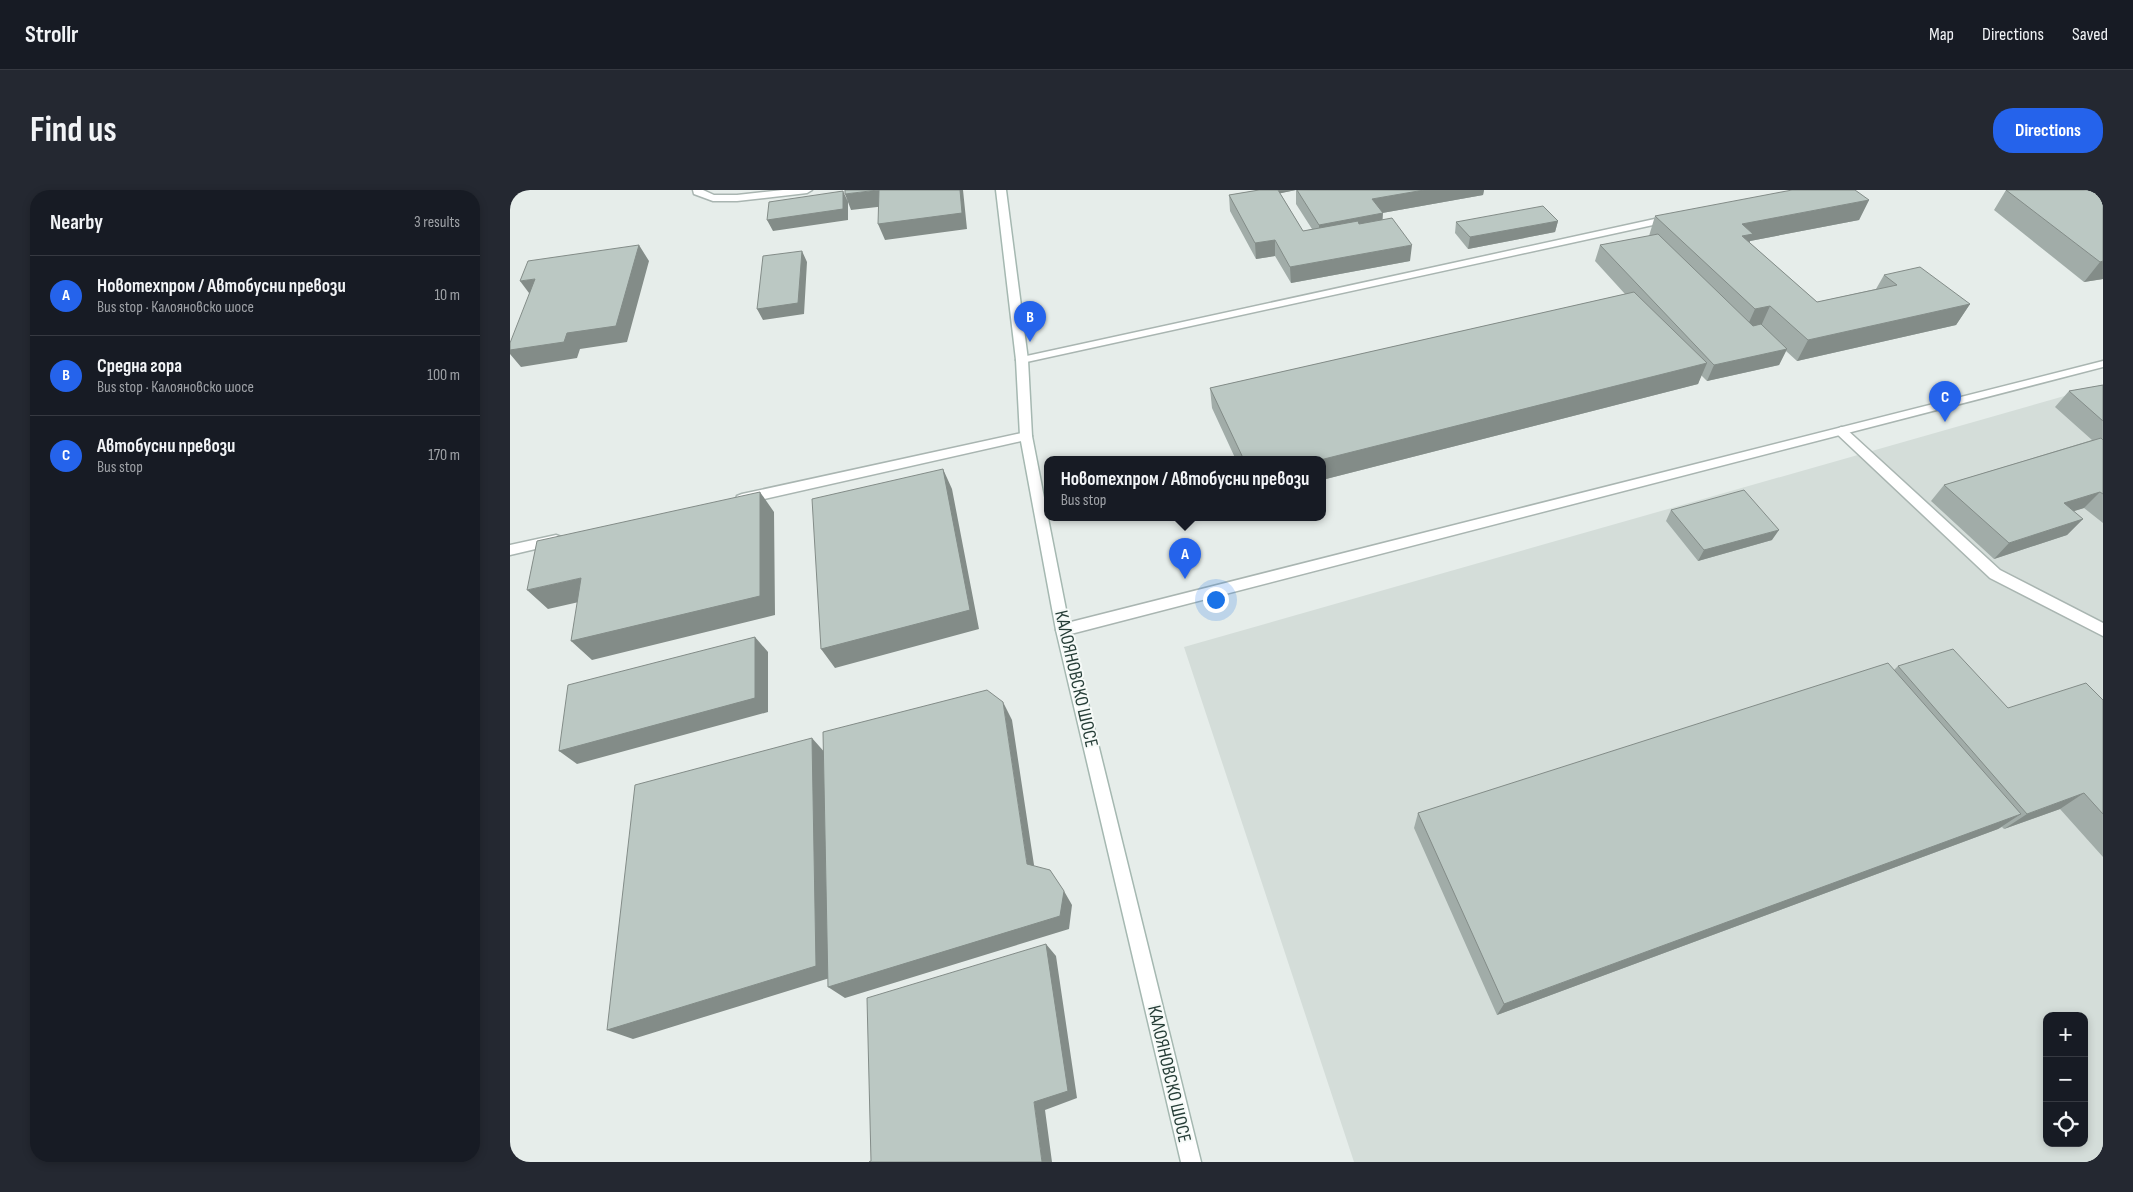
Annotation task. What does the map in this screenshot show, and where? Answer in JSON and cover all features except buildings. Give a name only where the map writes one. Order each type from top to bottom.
[{"type":"street","points":[[698,190],[697,192],[713,198],[737,198],[807,190]]},
{"type":"street","name":"КАЛОЯНОВСКО ШОСЕ","points":[[1001,190],[1022,360],[1026,436],[1063,630],[1190,1162]]},
{"type":"street","points":[[1022,360],[1680,217]]},
{"type":"street","points":[[1063,630],[2103,364]]},
{"type":"street","points":[[1841,431],[1995,574],[2103,630]]},
{"type":"street","points":[[734,500],[1026,436]]},
{"type":"street","points":[[510,550],[568,537]]},
{"type":"shaded area","points":[[2103,385],[2103,1162],[1354,1162],[1184,647]]},
{"type":"place","name":"Средна гора","points":[[1030,342]]},
{"type":"place","name":"Автобусни превози","points":[[1945,422]]},
{"type":"place","name":"Новотехпром / Автобусни превози","points":[[1185,579]]}]
